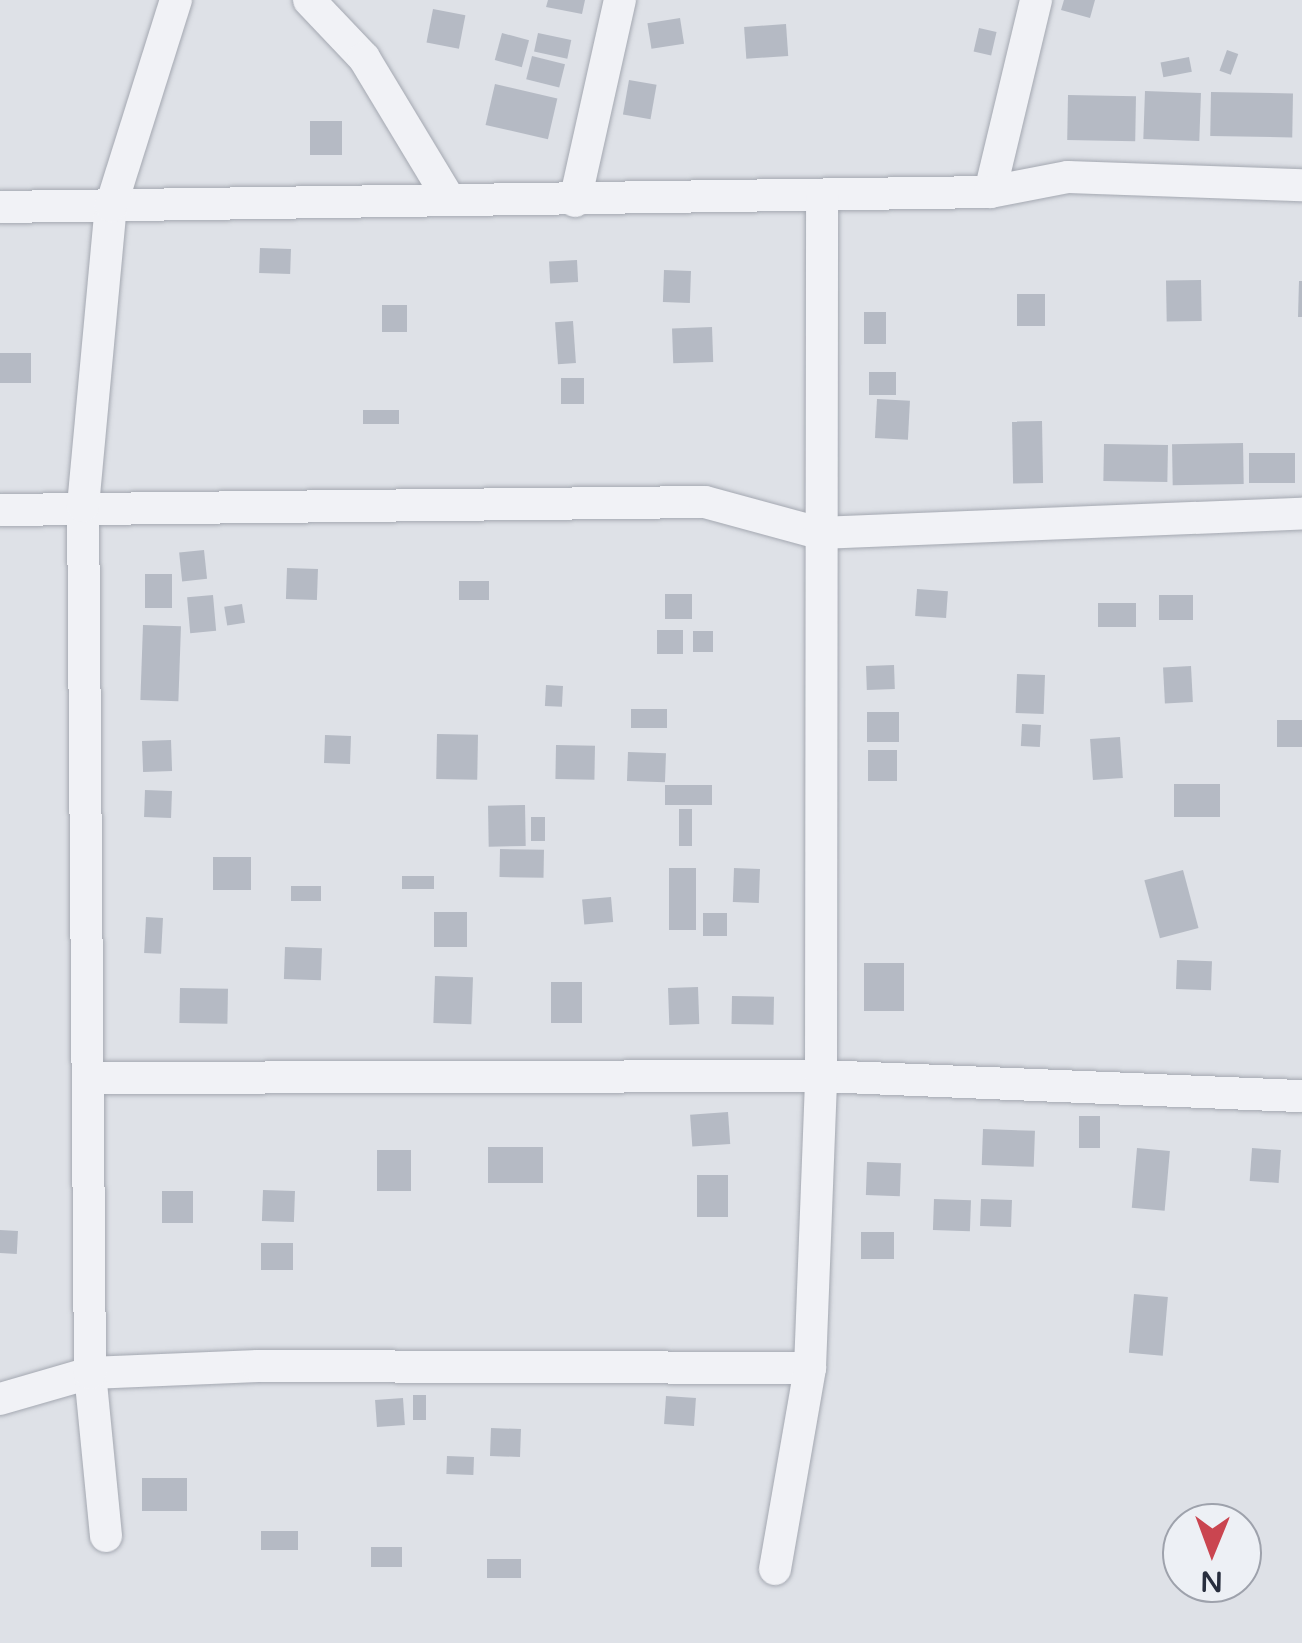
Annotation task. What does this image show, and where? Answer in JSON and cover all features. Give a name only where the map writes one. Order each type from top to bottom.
[{"type":"street","points":[[106,1536],[90,1373],[84,506],[111,206],[176,0]]},
{"type":"street","points":[[309,0],[364,58],[448,197]]},
{"type":"street","points":[[575,201],[620,0]]},
{"type":"street","points":[[990,192],[1036,0]]},
{"type":"street","points":[[0,207],[448,197],[575,201],[990,192],[1068,177],[1302,185]]},
{"type":"street","points":[[776,1568],[810,1368],[821,1076],[818,532],[822,195]]},
{"type":"street","points":[[0,510],[84,506],[705,502],[818,532],[1302,514]]},
{"type":"street","points":[[90,1078],[821,1076],[1302,1096]]},
{"type":"street","points":[[0,1398],[90,1373],[258,1366],[810,1368]]},
{"type":"building","points":[[548,0],[585,0],[582,14],[546,7]]},
{"type":"building","points":[[1064,0],[1095,0],[1090,18],[1061,10]]},
{"type":"building","points":[[433,9],[465,15],[459,49],[427,42]]},
{"type":"building","points":[[680,18],[684,44],[651,49],[647,23]]},
{"type":"building","points":[[786,24],[788,56],[746,59],[744,27]]},
{"type":"building","points":[[979,28],[997,32],[991,55],[974,51]]},
{"type":"building","points":[[502,33],[529,40],[522,67],[495,60]]},
{"type":"building","points":[[538,33],[571,40],[567,59],[534,52]]},
{"type":"building","points":[[1227,50],[1238,54],[1231,75],[1219,71]]},
{"type":"building","points":[[532,56],[565,64],[559,88],[526,79]]},
{"type":"building","points":[[1189,57],[1192,72],[1163,77],[1161,63]]},
{"type":"building","points":[[629,80],[657,85],[650,119],[623,114]]},
{"type":"building","points":[[495,84],[557,98],[548,139],[486,125]]},
{"type":"building","points":[[1145,91],[1201,93],[1199,141],[1143,139]]},
{"type":"building","points":[[1211,92],[1293,93],[1292,137],[1210,136]]},
{"type":"building","points":[[1068,95],[1136,96],[1135,141],[1067,140]]},
{"type":"building","points":[[310,121],[342,121],[342,155],[310,155]]},
{"type":"building","points":[[260,248],[291,249],[290,274],[259,273]]},
{"type":"building","points":[[577,260],[578,282],[550,283],[549,261]]},
{"type":"building","points":[[664,270],[691,271],[690,303],[663,302]]},
{"type":"building","points":[[1201,280],[1202,321],[1167,322],[1166,281]]},
{"type":"building","points":[[1302,281],[1302,317],[1298,317]]},
{"type":"building","points":[[1017,294],[1045,294],[1045,326],[1017,326]]},
{"type":"building","points":[[382,305],[407,305],[407,332],[382,332]]},
{"type":"building","points":[[864,312],[886,312],[886,344],[864,344]]},
{"type":"building","points":[[573,321],[576,363],[558,364],[555,322]]},
{"type":"building","points":[[712,327],[713,362],[673,363],[672,328]]},
{"type":"building","points":[[0,353],[31,353],[31,383],[0,383]]},
{"type":"building","points":[[869,372],[896,372],[896,395],[869,395]]},
{"type":"building","points":[[561,378],[584,378],[584,404],[561,404]]},
{"type":"building","points":[[877,399],[910,401],[908,440],[875,438]]},
{"type":"building","points":[[363,410],[399,410],[399,424],[363,424]]},
{"type":"building","points":[[1042,421],[1043,483],[1013,484],[1012,422]]},
{"type":"building","points":[[1243,443],[1244,484],[1173,485],[1172,444]]},
{"type":"building","points":[[1104,444],[1168,445],[1167,482],[1103,481]]},
{"type":"building","points":[[1249,453],[1295,453],[1295,483],[1249,483]]},
{"type":"building","points":[[204,550],[207,579],[182,581],[179,553]]},
{"type":"building","points":[[287,568],[318,569],[317,600],[286,599]]},
{"type":"building","points":[[145,574],[172,574],[172,608],[145,608]]},
{"type":"building","points":[[459,581],[489,581],[489,600],[459,600]]},
{"type":"building","points":[[917,589],[948,591],[946,618],[915,616]]},
{"type":"building","points":[[665,594],[692,594],[692,619],[665,619]]},
{"type":"building","points":[[213,595],[216,631],[190,633],[187,597]]},
{"type":"building","points":[[1159,595],[1193,595],[1193,620],[1159,620]]},
{"type":"building","points":[[1098,603],[1136,603],[1136,627],[1098,627]]},
{"type":"building","points":[[242,604],[245,623],[227,626],[224,607]]},
{"type":"building","points":[[143,625],[181,626],[178,701],[140,700]]},
{"type":"building","points":[[657,630],[683,630],[683,654],[657,654]]},
{"type":"building","points":[[693,631],[713,631],[713,652],[693,652]]},
{"type":"building","points":[[894,665],[895,689],[867,690],[866,666]]},
{"type":"building","points":[[1191,666],[1193,702],[1165,703],[1163,667]]},
{"type":"building","points":[[1017,674],[1045,675],[1044,714],[1016,713]]},
{"type":"building","points":[[546,685],[563,686],[562,707],[545,706]]},
{"type":"building","points":[[631,709],[667,709],[667,728],[631,728]]},
{"type":"building","points":[[867,712],[899,712],[899,742],[867,742]]},
{"type":"building","points":[[1277,720],[1302,720],[1302,747],[1277,747]]},
{"type":"building","points":[[1022,724],[1041,725],[1040,747],[1021,746]]},
{"type":"building","points":[[437,734],[478,735],[477,780],[436,779]]},
{"type":"building","points":[[325,735],[351,736],[350,764],[324,763]]},
{"type":"building","points":[[1120,737],[1123,778],[1093,780],[1090,739]]},
{"type":"building","points":[[171,740],[172,771],[143,772],[142,741]]},
{"type":"building","points":[[556,745],[595,746],[594,780],[555,779]]},
{"type":"building","points":[[868,750],[897,750],[897,781],[868,781]]},
{"type":"building","points":[[628,752],[666,753],[665,782],[627,781]]},
{"type":"building","points":[[1174,784],[1220,784],[1220,817],[1174,817]]},
{"type":"building","points":[[665,785],[712,785],[712,805],[665,805]]},
{"type":"building","points":[[145,790],[172,791],[171,818],[144,817]]},
{"type":"building","points":[[525,805],[526,846],[489,847],[488,806]]},
{"type":"building","points":[[679,809],[692,809],[692,846],[679,846]]},
{"type":"building","points":[[531,817],[545,817],[545,841],[531,841]]},
{"type":"building","points":[[500,849],[544,850],[544,878],[500,877]]},
{"type":"building","points":[[213,857],[251,857],[251,890],[213,890]]},
{"type":"building","points":[[669,868],[696,868],[696,930],[669,930]]},
{"type":"building","points":[[734,868],[760,869],[759,903],[733,902]]},
{"type":"building","points":[[1183,870],[1199,928],[1160,938],[1144,880]]},
{"type":"building","points":[[402,876],[434,876],[434,889],[402,889]]},
{"type":"building","points":[[291,886],[321,886],[321,901],[291,901]]},
{"type":"building","points":[[611,897],[613,922],[584,924],[582,900]]},
{"type":"building","points":[[434,912],[467,912],[467,947],[434,947]]},
{"type":"building","points":[[703,913],[727,913],[727,936],[703,936]]},
{"type":"building","points":[[146,917],[163,918],[161,954],[144,953]]},
{"type":"building","points":[[285,947],[322,948],[321,980],[284,979]]},
{"type":"building","points":[[1177,960],[1212,961],[1211,990],[1176,989]]},
{"type":"building","points":[[864,963],[904,963],[904,1011],[864,1011]]},
{"type":"building","points":[[435,976],[473,977],[471,1024],[433,1023]]},
{"type":"building","points":[[551,982],[582,982],[582,1023],[551,1023]]},
{"type":"building","points":[[698,987],[699,1024],[669,1025],[668,988]]},
{"type":"building","points":[[180,988],[228,989],[227,1024],[179,1023]]},
{"type":"building","points":[[732,996],[774,997],[774,1025],[732,1024]]},
{"type":"building","points":[[728,1112],[730,1144],[692,1147],[690,1115]]},
{"type":"building","points":[[1079,1116],[1100,1116],[1100,1148],[1079,1148]]},
{"type":"building","points":[[983,1129],[1035,1131],[1034,1167],[982,1165]]},
{"type":"building","points":[[488,1147],[543,1147],[543,1183],[488,1183]]},
{"type":"building","points":[[1137,1148],[1170,1151],[1165,1211],[1132,1208]]},
{"type":"building","points":[[1252,1148],[1281,1150],[1279,1183],[1250,1181]]},
{"type":"building","points":[[377,1150],[411,1150],[411,1191],[377,1191]]},
{"type":"building","points":[[867,1162],[901,1163],[900,1196],[866,1195]]},
{"type":"building","points":[[697,1175],[728,1175],[728,1217],[697,1217]]},
{"type":"building","points":[[263,1190],[295,1191],[294,1222],[262,1221]]},
{"type":"building","points":[[162,1191],[193,1191],[193,1223],[162,1223]]},
{"type":"building","points":[[934,1199],[971,1200],[970,1231],[933,1230]]},
{"type":"building","points":[[981,1199],[1012,1200],[1011,1227],[980,1226]]},
{"type":"building","points":[[0,1230],[18,1231],[17,1254],[0,1253]]},
{"type":"building","points":[[861,1232],[894,1232],[894,1259],[861,1259]]},
{"type":"building","points":[[261,1243],[293,1243],[293,1270],[261,1270]]},
{"type":"building","points":[[1134,1294],[1168,1297],[1163,1356],[1129,1353]]},
{"type":"building","points":[[413,1395],[426,1395],[426,1420],[413,1420]]},
{"type":"building","points":[[666,1396],[696,1398],[694,1426],[664,1424]]},
{"type":"building","points":[[403,1398],[405,1425],[377,1427],[375,1400]]},
{"type":"building","points":[[491,1428],[521,1429],[520,1457],[490,1456]]},
{"type":"building","points":[[447,1456],[474,1457],[473,1475],[446,1474]]},
{"type":"building","points":[[142,1478],[187,1478],[187,1511],[142,1511]]},
{"type":"building","points":[[261,1531],[298,1531],[298,1550],[261,1550]]},
{"type":"building","points":[[371,1547],[402,1547],[402,1567],[371,1567]]},
{"type":"building","points":[[487,1559],[521,1559],[521,1578],[487,1578]]}]
